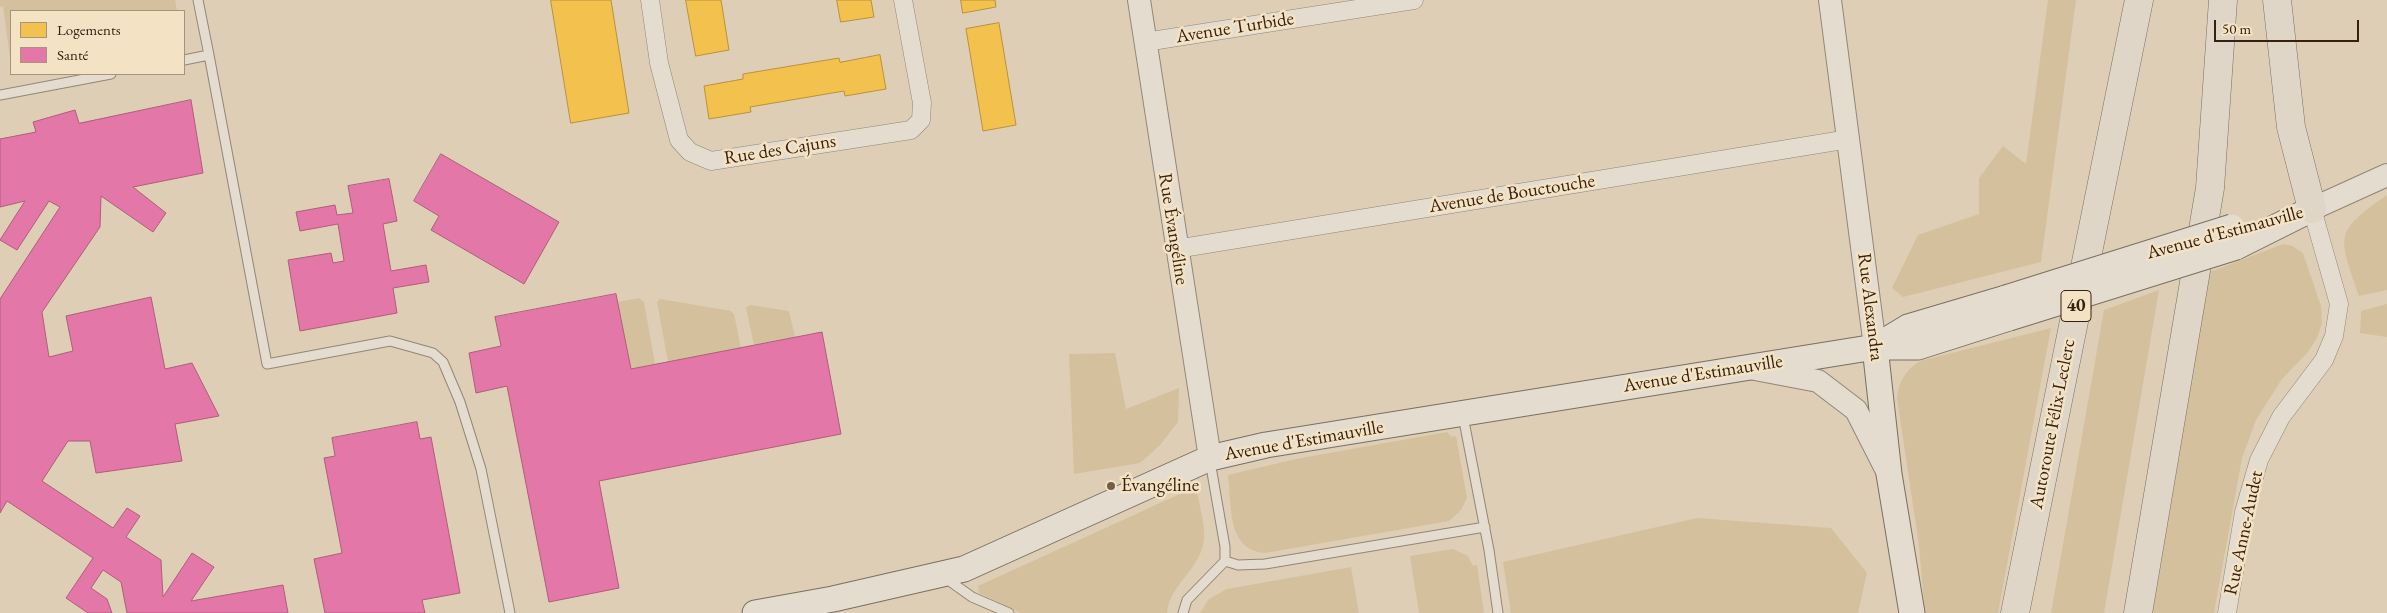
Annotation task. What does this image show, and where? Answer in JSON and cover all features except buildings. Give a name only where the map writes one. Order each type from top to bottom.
[{"type":"highway","name":"Autoroute Félix-Leclerc","points":[[2015,613],[2139,0]]},
{"type":"highway","points":[[2138,613],[2210,188],[2223,0]]},
{"type":"highway","points":[[2277,0],[2292,128],[2312,209]]},
{"type":"main road","name":"Avenue d'Estimauville","points":[[755,613],[964,569],[1210,458],[1266,445],[1875,347],[1908,327],[2008,308],[2234,237],[2312,209]]},
{"type":"main road","name":"Rue Alexandra","points":[[1875,347],[1889,474],[1912,613]]},
{"type":"street","name":"Rue des Cajuns","points":[[650,0],[659,63],[679,140],[690,152],[711,161],[911,130],[921,120],[922,103],[903,0]]},
{"type":"street","name":"Rue Évangéline","points":[[1139,0],[1176,249],[1210,458]]},
{"type":"street","name":"Avenue Turbide","points":[[1145,42],[1414,0]]},
{"type":"street","name":"Rue Alexandra","points":[[1830,0],[1875,347]]},
{"type":"street","name":"Avenue de Bouctouche","points":[[1176,249],[1849,139]]},
{"type":"street","points":[[2312,209],[2387,175]]},
{"type":"street","name":"Rue Anne-Audet","points":[[2227,613],[2244,512],[2260,460],[2281,417],[2324,360],[2334,336],[2339,304],[2312,209]]},
{"type":"street","points":[[1746,367],[1818,381],[1856,410],[1889,474]]},
{"type":"lane","points":[[198,0],[266,364],[390,341],[433,353],[443,362],[460,402],[481,469],[510,613]]},
{"type":"lane","points":[[185,60],[209,55]]},
{"type":"lane","points":[[0,95],[106,75]]},
{"type":"lane","points":[[1463,413],[1485,527],[1498,613]]},
{"type":"lane","points":[[1182,613],[1188,600],[1225,561],[1225,548],[1210,458]]},
{"type":"lane","points":[[1225,561],[1238,565],[1265,564],[1485,527]]},
{"type":"lane","points":[[942,575],[972,597],[1009,613]]},
{"type":"shaded area","points":[[0,0],[175,0],[177,10],[10,10],[10,58],[3,6],[0,7]]},
{"type":"shaded area","points":[[2048,0],[2076,0],[2041,262],[1903,297],[1892,288],[1918,235],[1979,214],[1979,178],[2003,146],[2026,164]]},
{"type":"shaded area","points":[[2387,195],[2387,290],[2359,296],[2347,260],[2345,237],[2357,218]]},
{"type":"shaded area","points":[[2283,244],[2292,246],[2303,253],[2321,306],[2322,323],[2317,338],[2308,352],[2282,379],[2256,420],[2242,458],[2214,613],[2147,613],[2202,275]]},
{"type":"shaded area","points":[[2159,290],[2104,613],[2051,613],[2104,310]]},
{"type":"shaded area","points":[[639,298],[644,302],[655,364],[631,369],[618,302]]},
{"type":"shaded area","points":[[660,299],[731,311],[734,314],[741,348],[668,362],[657,302]]},
{"type":"shaded area","points":[[2387,304],[2387,337],[2360,333],[2361,311]]},
{"type":"shaded area","points":[[750,305],[789,311],[795,337],[754,345],[746,308]]},
{"type":"shaded area","points":[[2051,328],[1998,613],[1925,613],[1919,546],[1897,398],[1901,381],[1910,369],[1920,361]]},
{"type":"shaded area","points":[[1115,353],[1126,409],[1179,388],[1178,422],[1160,445],[1140,463],[1074,474],[1069,354]]},
{"type":"shaded area","points":[[1447,432],[1451,437],[1456,436],[1467,498],[1461,510],[1449,521],[1265,553],[1252,550],[1243,544],[1237,535],[1231,512],[1228,475],[1296,459]]},
{"type":"shaded area","points":[[1196,488],[1203,520],[1204,538],[1202,549],[1198,559],[1179,584],[1169,602],[1167,613],[1021,613],[979,593],[978,586]]},
{"type":"shaded area","points":[[1697,518],[1831,528],[1867,573],[1858,613],[1511,613],[1503,562]]},
{"type":"shaded area","points":[[1453,549],[1468,556],[1473,566],[1477,565],[1484,613],[1419,613],[1410,556]]},
{"type":"shaded area","points":[[1351,567],[1359,613],[1200,613],[1209,599],[1227,589]]},
{"type":"place","name":"Évangéline","points":[[1111,486]]}]
